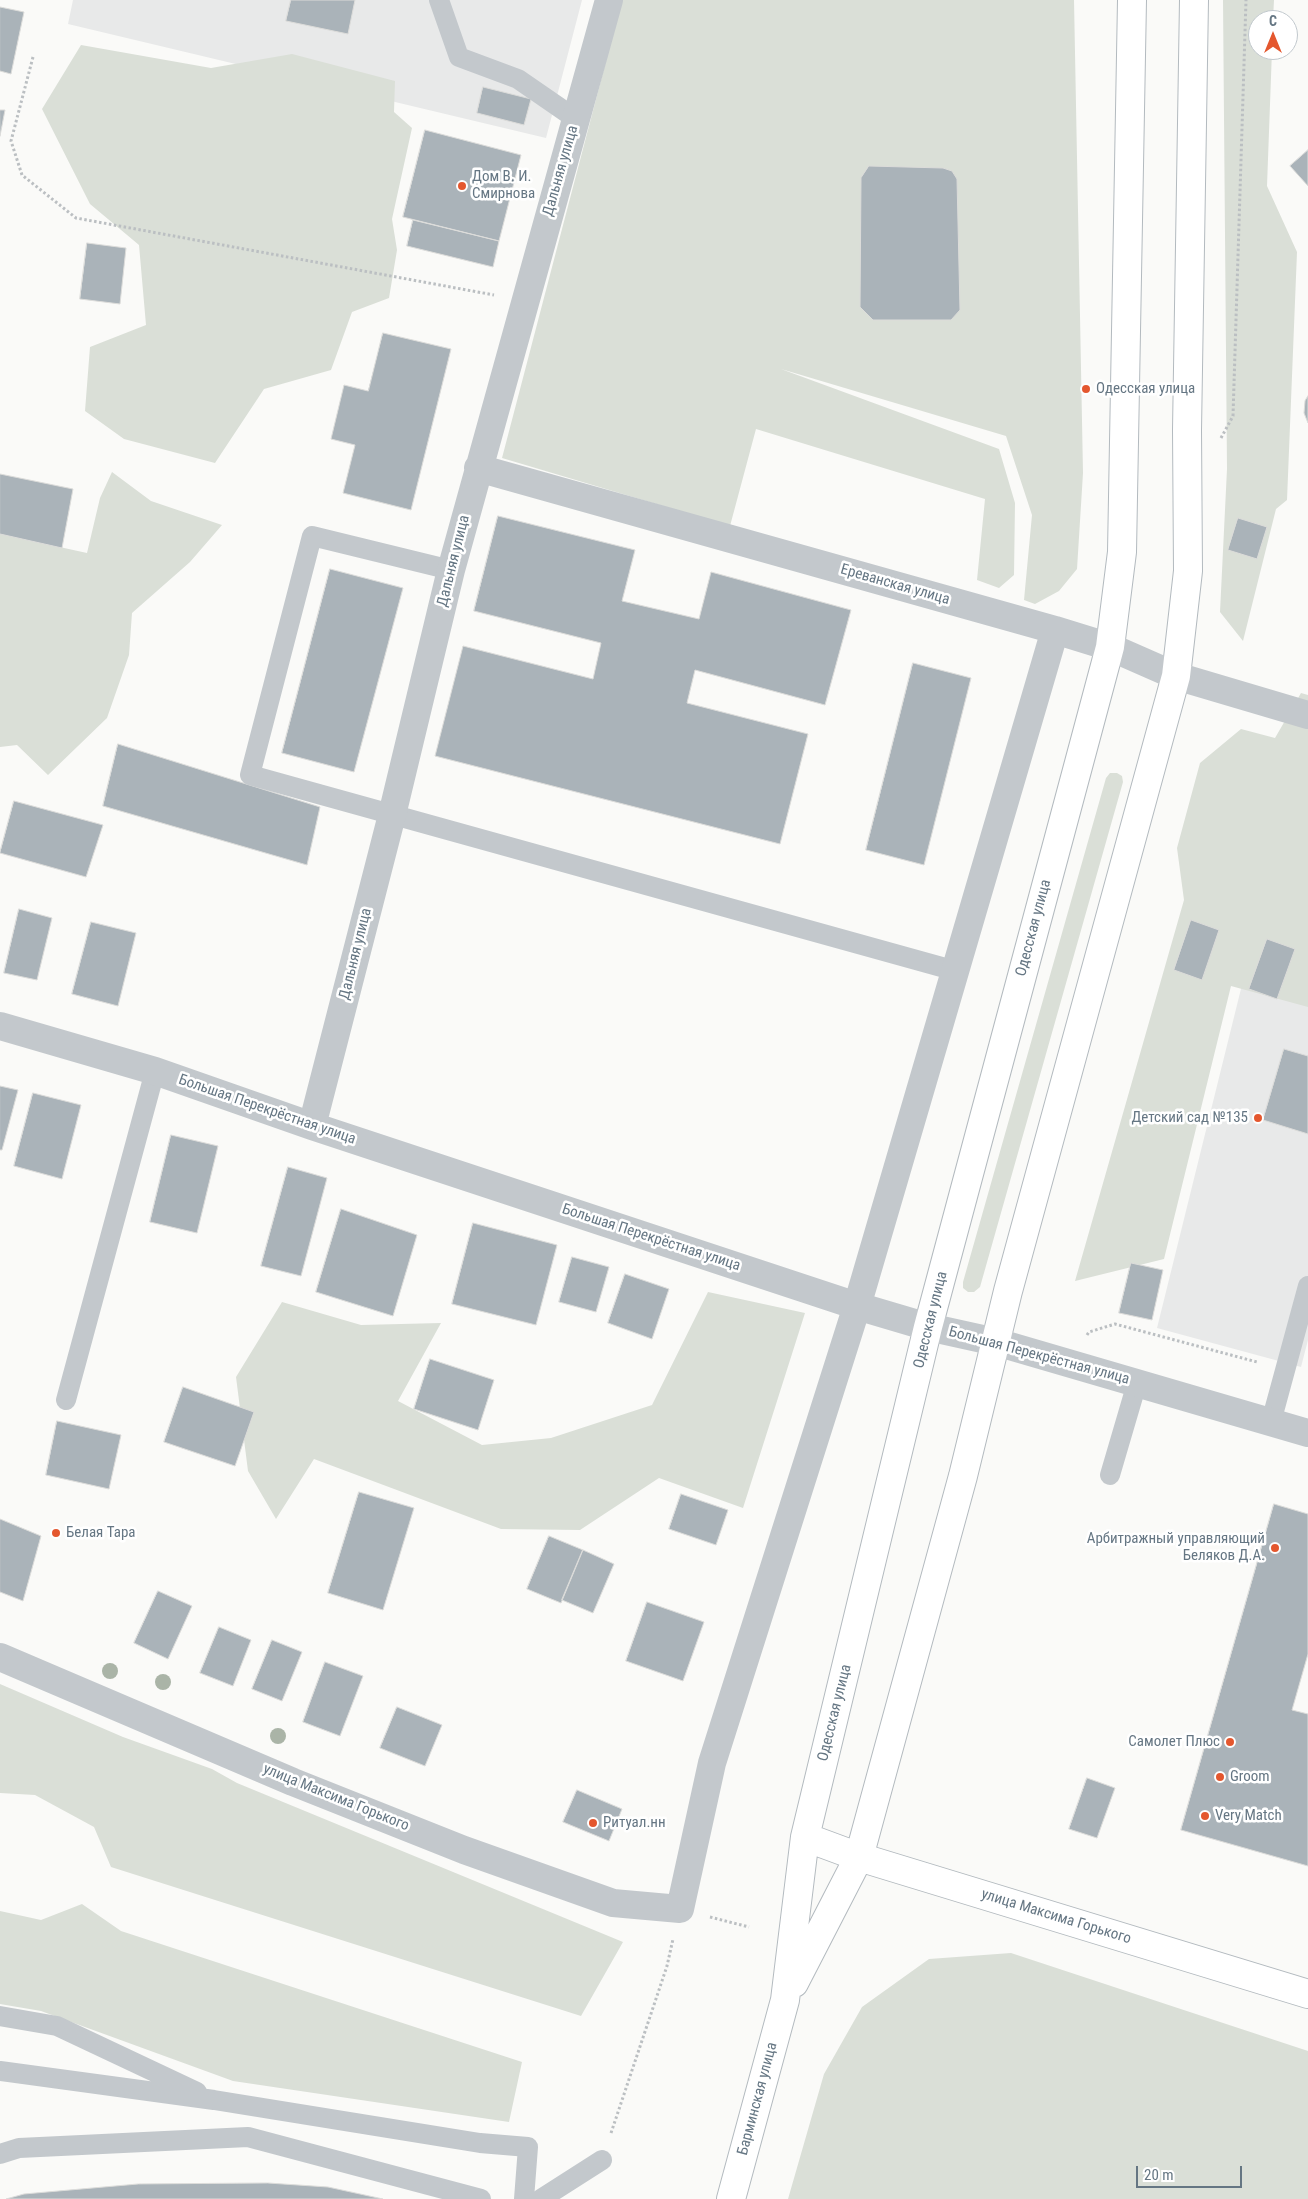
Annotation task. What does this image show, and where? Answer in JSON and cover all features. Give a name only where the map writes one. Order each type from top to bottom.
[{"type":"main road","name":"Одесская улица","points":[[785,2000],[805,1838],[928,1327],[1110,647],[1122,552],[1132,0]]},
{"type":"main road","points":[[785,2000],[859,1858],[1176,676],[1188,571],[1187,430],[1194,0]]},
{"type":"main road","name":"улица Максима Горького","points":[[805,1838],[859,1858],[1308,1994]]},
{"type":"main road","name":"Барминская улица","points":[[731,2199],[785,2000]]},
{"type":"street","name":"Дальняя улица","points":[[312,1126],[392,815],[451,570],[609,0]]},
{"type":"street","name":"Ереванская улица","points":[[478,468],[1056,630],[1110,647],[1176,676],[1308,715]]},
{"type":"street","points":[[680,1909],[712,1763],[857,1306],[1056,630]]},
{"type":"street","name":"Большая Перекрёстная улица","points":[[0,1026],[155,1071],[312,1126],[857,1306],[928,1327],[996,1342],[1308,1433]]},
{"type":"street","name":"улица Максима Горького","points":[[0,1657],[293,1782],[464,1850],[614,1903],[680,1909]]},
{"type":"lane","points":[[439,0],[459,57],[518,79],[576,119]]},
{"type":"lane","points":[[451,570],[312,536],[250,775],[956,971]]},
{"type":"lane","points":[[66,1400],[155,1071]]},
{"type":"lane","points":[[1271,1422],[1308,1286]]},
{"type":"lane","points":[[1110,1474],[1137,1383]]},
{"type":"lane","points":[[0,2016],[57,2026],[214,2100]]},
{"type":"lane","points":[[0,2071],[214,2100],[480,2143],[528,2147],[524,2199]]},
{"type":"lane","points":[[0,2154],[19,2148],[248,2137],[481,2199]]},
{"type":"lane","points":[[541,2199],[602,2160]]},
{"type":"path","points":[[1220,439],[1233,416],[1246,0]]},
{"type":"path","points":[[33,57],[11,141],[22,175],[76,218],[525,301]]},
{"type":"path","points":[[1086,1338],[1088,1332],[1115,1324],[1286,1370]]},
{"type":"path","points":[[680,1909],[749,1927]]},
{"type":"path","points":[[602,2160],[667,1966]]},
{"type":"shaded area","points":[[73,0],[582,0],[546,138],[68,24]]},
{"type":"shaded area","points":[[622,0],[1074,0],[1083,473],[1077,569],[1059,591],[1035,604],[1024,600],[1032,515],[1006,436],[781,369],[999,449],[1015,503],[1014,575],[999,588],[977,580],[985,499],[756,429],[730,526],[502,458]]},
{"type":"shaded area","points":[[1223,0],[1274,0],[1274,10],[1248,10],[1248,60],[1272,60],[1267,186],[1297,252],[1287,500],[1276,509],[1243,641],[1220,612],[1227,469]]},
{"type":"shaded area","points":[[81,45],[211,68],[292,54],[395,81],[394,112],[412,128],[392,219],[397,250],[389,298],[352,312],[331,370],[264,389],[215,463],[124,439],[85,411],[90,347],[146,325],[139,245],[90,204],[42,109]]},
{"type":"shaded area","points":[[112,472],[151,501],[222,525],[190,562],[132,613],[129,655],[107,718],[48,775],[17,745],[0,747],[0,534],[87,553],[100,498]]},
{"type":"shaded area","points":[[1301,693],[1308,695],[1308,1007],[1231,986],[1164,1259],[1075,1281],[1184,900],[1177,848],[1200,763],[1241,729],[1275,738]]},
{"type":"shaded area","points":[[1110,773],[1117,773],[1122,776],[1123,782],[980,1287],[974,1292],[968,1292],[963,1288],[963,1282],[1106,778]]},
{"type":"shaded area","name":"Детский сад №135","points":[[1308,879],[1308,1340],[1301,1367],[1157,1328],[1261,908]]},
{"type":"shaded area","points":[[708,1292],[805,1313],[743,1508],[659,1478],[580,1530],[501,1529],[314,1459],[276,1519],[248,1471],[236,1377],[282,1302],[361,1325],[441,1323],[398,1401],[482,1445],[551,1438],[652,1405]]},
{"type":"shaded area","points":[[0,1684],[123,1737],[212,1769],[237,1783],[623,1942],[581,2016],[111,1867],[94,1827],[35,1795],[0,1793]]},
{"type":"shaded area","points":[[82,1904],[121,1931],[522,2062],[509,2122],[233,2081],[41,2011],[0,2004],[0,1911],[41,1920]]},
{"type":"shaded area","points":[[1011,1953],[1308,2051],[1308,2199],[788,2199],[824,2074],[862,2007],[929,1959]]},
{"type":"building","points":[[291,0],[355,0],[348,34],[286,21]]},
{"type":"building","points":[[0,7],[24,12],[11,74],[0,71]]},
{"type":"building","points":[[483,87],[531,99],[524,125],[477,113]]},
{"type":"building","points":[[0,110],[5,110],[0,136]]},
{"type":"building","name":"Дом В. И. Смирнова","points":[[425,130],[521,155],[499,241],[403,217]]},
{"type":"building","points":[[1308,150],[1308,186],[1290,166]]},
{"type":"building","points":[[869,166],[943,168],[952,171],[957,179],[960,310],[951,320],[873,320],[860,307],[861,178]]},
{"type":"building","points":[[413,220],[499,241],[493,267],[407,246]]},
{"type":"building","points":[[87,243],[126,248],[120,304],[80,299]]},
{"type":"building","points":[[383,333],[451,349],[411,510],[343,493],[355,445],[331,439],[344,385],[368,391]]},
{"type":"building","points":[[1308,396],[1308,423],[1304,413],[1305,401]]},
{"type":"building","points":[[0,474],[73,489],[62,548],[0,534]]},
{"type":"building","points":[[498,516],[635,550],[622,601],[699,619],[711,572],[851,610],[825,705],[695,670],[687,703],[808,734],[780,844],[435,756],[463,646],[593,679],[601,643],[474,611]]},
{"type":"building","points":[[1238,518],[1267,527],[1257,559],[1228,550]]},
{"type":"building","points":[[330,569],[403,588],[354,772],[282,753]]},
{"type":"building","points":[[913,663],[971,678],[924,865],[866,850]]},
{"type":"building","points":[[118,744],[320,807],[307,865],[103,806]]},
{"type":"building","points":[[14,801],[103,825],[86,877],[0,853]]},
{"type":"building","points":[[19,909],[52,918],[37,980],[4,973]]},
{"type":"building","points":[[1191,920],[1219,930],[1202,980],[1174,970]]},
{"type":"building","points":[[91,922],[136,933],[118,1006],[72,994]]},
{"type":"building","points":[[1267,939],[1295,949],[1277,999],[1249,989]]},
{"type":"building","points":[[1284,1049],[1308,1056],[1308,1134],[1263,1120]]},
{"type":"building","points":[[0,1086],[18,1090],[2,1150],[0,1150]]},
{"type":"building","points":[[33,1093],[81,1105],[62,1179],[14,1166]]},
{"type":"building","points":[[171,1135],[218,1146],[197,1233],[150,1222]]},
{"type":"building","points":[[288,1167],[327,1178],[301,1276],[261,1266]]},
{"type":"building","points":[[341,1209],[417,1235],[393,1316],[316,1292]]},
{"type":"building","points":[[473,1223],[557,1245],[536,1325],[452,1304]]},
{"type":"building","points":[[572,1257],[609,1267],[596,1312],[559,1302]]},
{"type":"building","points":[[1131,1263],[1163,1270],[1152,1320],[1119,1313]]},
{"type":"building","points":[[625,1274],[669,1289],[652,1339],[608,1323]]},
{"type":"building","points":[[430,1359],[494,1380],[478,1430],[414,1409]]},
{"type":"building","points":[[183,1387],[254,1412],[235,1466],[164,1442]]},
{"type":"building","points":[[57,1421],[121,1435],[109,1489],[46,1475]]},
{"type":"building","points":[[359,1492],[414,1508],[383,1610],[328,1593]]},
{"type":"building","points":[[681,1494],[728,1510],[716,1545],[669,1529]]},
{"type":"building","points":[[1274,1504],[1308,1514],[1308,1654],[1292,1710],[1308,1714],[1308,1866],[1181,1830]]},
{"type":"building","points":[[0,1519],[41,1536],[23,1601],[0,1592]]},
{"type":"building","points":[[549,1536],[583,1550],[561,1603],[527,1589]]},
{"type":"building","points":[[583,1550],[614,1564],[593,1613],[562,1600]]},
{"type":"building","points":[[158,1591],[192,1606],[168,1659],[134,1643]]},
{"type":"building","points":[[647,1602],[704,1622],[683,1681],[626,1661]]},
{"type":"building","points":[[219,1627],[251,1640],[233,1686],[200,1673]]},
{"type":"building","points":[[272,1640],[302,1652],[282,1701],[252,1689]]},
{"type":"building","points":[[325,1662],[363,1676],[340,1736],[303,1722]]},
{"type":"building","points":[[397,1707],[442,1725],[425,1766],[380,1748]]},
{"type":"building","points":[[1087,1778],[1115,1788],[1097,1838],[1069,1829]]},
{"type":"building","points":[[577,1790],[622,1809],[609,1841],[563,1822]]},
{"type":"building","points":[[268,2183],[328,2187],[383,2199],[6,2199],[24,2194],[138,2184]]},
{"type":"place","name":"Дом В. И. Смирнова","points":[[462,186]]},
{"type":"place","name":"Одесская улица","points":[[1086,389]]},
{"type":"place","name":"Детский сад №135","points":[[1258,1118]]},
{"type":"place","name":"Белая Тара","points":[[56,1533]]},
{"type":"place","name":"Арбитражный управляющий Беляков Д.А.","points":[[1275,1548]]},
{"type":"place","name":"Самолет Плюс","points":[[1230,1742]]},
{"type":"place","name":"Groom","points":[[1220,1777]]},
{"type":"place","name":"Very Match","points":[[1205,1816]]},
{"type":"place","name":"Ритуал.нн","points":[[593,1823]]}]
